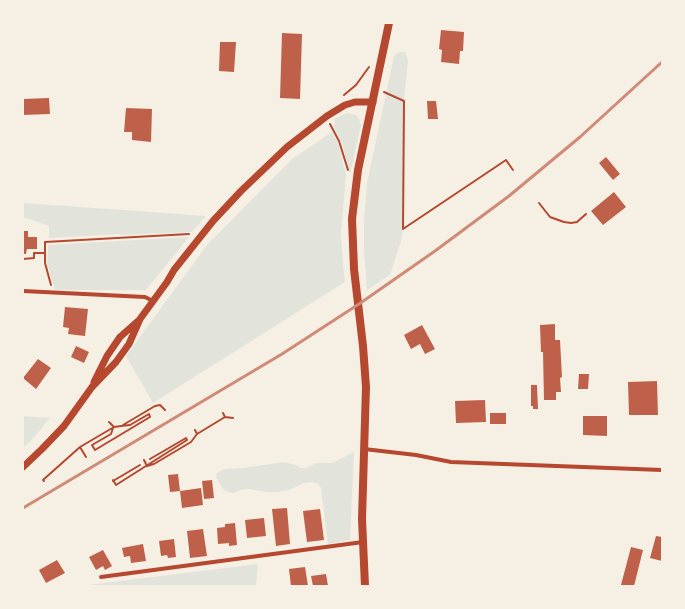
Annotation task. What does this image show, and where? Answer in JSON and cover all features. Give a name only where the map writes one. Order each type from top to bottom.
[{"type":"main road","points":[[365,586],[363,542],[366,387],[352,239],[354,199],[358,170],[389,23]]},
{"type":"street","points":[[92,387],[107,356],[120,337],[140,319],[154,301],[174,270],[213,221],[241,191],[308,129],[345,105],[361,101],[373,102]]},
{"type":"street","points":[[23,291],[145,297],[154,301]]},
{"type":"street","points":[[23,467],[64,426],[92,387],[116,362],[129,344],[140,319]]},
{"type":"street","points":[[364,449],[416,455],[451,462],[662,470]]},
{"type":"street","points":[[101,577],[363,542]]},
{"type":"path","points":[[338,99],[359,82],[366,72],[370,62]]},
{"type":"path","points":[[383,99],[384,91],[404,101],[403,229],[506,160],[513,170]]},
{"type":"path","points":[[540,203],[550,216],[564,222],[577,222],[586,214]]},
{"type":"path","points":[[53,292],[45,263],[44,242],[193,234]]},
{"type":"path","points":[[23,259],[34,258],[34,253],[44,252]]},
{"type":"path","points":[[121,426],[156,406],[161,406],[165,410]]},
{"type":"path","points":[[223,413],[225,417]]},
{"type":"path","points":[[44,481],[43,480],[80,447],[114,427],[130,425],[149,414],[150,417],[95,450],[92,446],[111,434],[114,427]]},
{"type":"path","points":[[140,465],[113,480],[116,485],[191,442],[197,434],[225,417],[233,418]]},
{"type":"path","points":[[109,422],[114,427]]},
{"type":"path","points":[[195,430],[197,434]]},
{"type":"path","points":[[148,466],[152,461],[187,440],[186,438],[150,458]]},
{"type":"path","points":[[80,447],[86,457]]},
{"type":"path","points":[[144,460],[148,466]]},
{"type":"shaded area","points":[[399,52],[405,52],[408,60],[404,101],[402,238],[390,275],[367,290],[364,253],[364,219],[367,183],[394,56]]},
{"type":"shaded area","points":[[347,113],[356,115],[361,125],[350,174],[342,142],[333,126],[335,123],[334,119]]},
{"type":"shaded area","points":[[332,132],[338,143],[346,174],[341,233],[345,282],[153,403],[126,356],[207,245],[292,159]]},
{"type":"shaded area","points":[[23,203],[206,216],[192,232],[49,238],[49,226],[23,218]]},
{"type":"shaded area","points":[[189,237],[146,290],[55,290],[47,263],[48,245]]},
{"type":"shaded area","points":[[23,416],[50,418],[23,448]]},
{"type":"shaded area","points":[[354,452],[350,540],[328,544],[321,488],[318,484],[311,482],[304,483],[289,490],[278,492],[248,489],[240,490],[234,493],[223,489],[217,479],[216,474],[225,469],[284,462],[301,468],[306,468],[316,463],[332,463]]},
{"type":"shaded area","points":[[258,564],[256,586],[80,586]]},
{"type":"building","points":[[441,30],[464,32],[463,51],[460,51],[459,64],[441,62],[442,50],[439,49]]},
{"type":"building","points":[[282,33],[302,34],[300,99],[280,98]]},
{"type":"building","points":[[220,42],[236,42],[234,72],[219,71]]},
{"type":"building","points":[[49,98],[50,114],[23,115],[23,99]]},
{"type":"building","points":[[427,101],[436,101],[438,119],[428,119]]},
{"type":"building","points":[[126,108],[152,109],[151,142],[132,140],[132,132],[124,132]]},
{"type":"building","points":[[606,157],[620,174],[613,180],[599,163]]},
{"type":"building","points":[[614,192],[626,207],[603,225],[591,211]]},
{"type":"building","points":[[23,231],[28,231],[28,237],[37,237],[37,249],[27,249],[26,254],[23,254]]},
{"type":"building","points":[[65,307],[88,309],[85,336],[68,334],[69,328],[63,327]]},
{"type":"building","points":[[555,324],[555,340],[560,340],[562,377],[560,378],[561,392],[556,392],[556,400],[544,400],[543,352],[541,352],[540,325]]},
{"type":"building","points":[[422,325],[435,349],[425,354],[420,344],[411,349],[404,335]]},
{"type":"building","points":[[76,346],[89,352],[84,363],[71,357]]},
{"type":"building","points":[[38,359],[51,368],[36,389],[23,378]]},
{"type":"building","points":[[579,374],[589,374],[588,389],[578,389]]},
{"type":"building","points":[[657,381],[658,415],[629,415],[628,382]]},
{"type":"building","points":[[531,385],[537,385],[538,409],[533,409],[533,406],[531,406]]},
{"type":"building","points":[[485,400],[486,422],[456,423],[455,401]]},
{"type":"building","points":[[490,413],[506,413],[506,424],[490,424]]},
{"type":"building","points":[[583,416],[607,416],[607,436],[583,435]]},
{"type":"building","points":[[178,474],[180,491],[170,492],[168,475]]},
{"type":"building","points":[[212,480],[214,498],[204,499],[202,481]]},
{"type":"building","points":[[201,488],[203,505],[182,508],[180,491]]},
{"type":"building","points":[[287,508],[290,544],[276,546],[272,509]]},
{"type":"building","points":[[320,509],[324,540],[307,542],[303,511]]},
{"type":"building","points":[[264,518],[266,536],[247,538],[245,520]]},
{"type":"building","points":[[235,523],[237,545],[229,546],[229,543],[218,544],[217,528],[225,527],[225,524]]},
{"type":"building","points":[[203,529],[207,556],[190,558],[187,531]]},
{"type":"building","points":[[656,536],[662,537],[662,561],[650,558]]},
{"type":"building","points":[[174,539],[176,557],[168,558],[167,555],[161,556],[159,541]]},
{"type":"building","points":[[143,544],[146,561],[131,563],[130,556],[124,557],[122,548]]},
{"type":"building","points":[[631,547],[643,550],[634,586],[625,586],[621,585]]},
{"type":"building","points":[[103,550],[112,566],[105,570],[103,566],[96,570],[89,557]]},
{"type":"building","points":[[57,560],[65,573],[46,583],[39,570]]},
{"type":"building","points":[[305,567],[308,586],[291,586],[289,569]]},
{"type":"building","points":[[326,574],[328,586],[313,586],[311,576]]},
{"type":"railway","points":[[23,508],[282,354],[359,304],[435,251],[509,196],[580,137],[662,62]]}]
